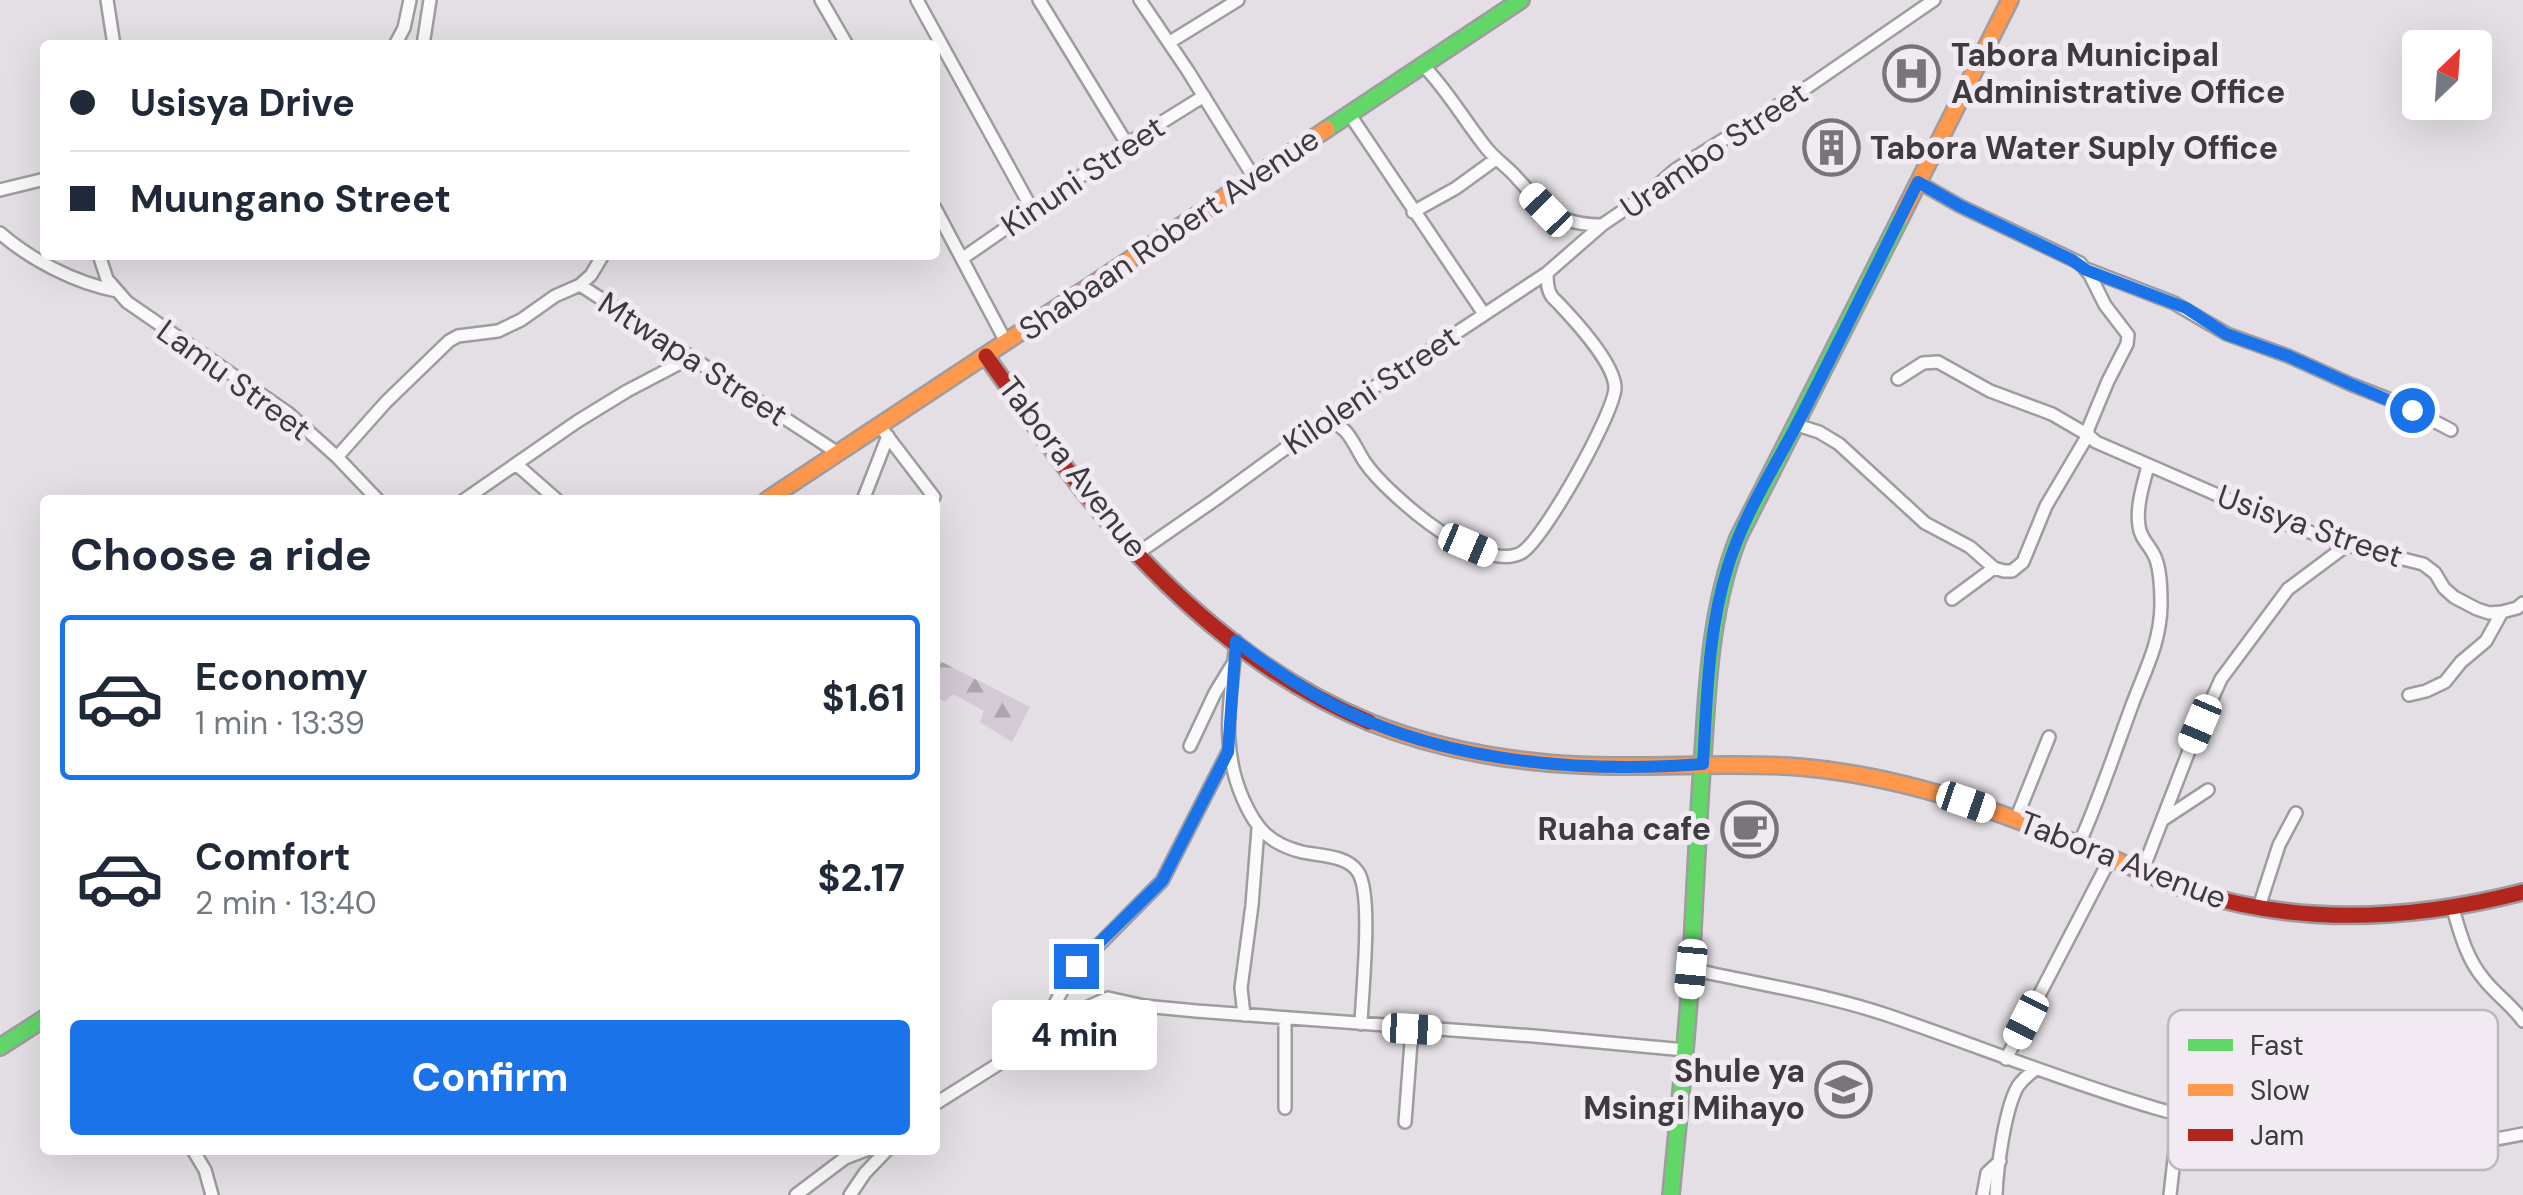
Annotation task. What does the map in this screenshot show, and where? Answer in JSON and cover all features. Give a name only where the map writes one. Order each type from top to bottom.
[{"type":"street","points":[[107,0],[113,40]]},
{"type":"street","points":[[398,40],[410,0]]},
{"type":"street","points":[[424,40],[430,0]]},
{"type":"street","points":[[822,0],[844,40]]},
{"type":"street","points":[[936,0],[919,5],[938,40]]},
{"type":"street","points":[[1039,0],[1127,144]]},
{"type":"street","points":[[1140,0],[1253,176]]},
{"type":"street","points":[[1170,42],[1238,0]]},
{"type":"street","name":"Shabaan Robert Avenue","points":[[775,495],[838,453],[884,430],[1006,342],[1521,0]]},
{"type":"street","name":"Urambo Street","points":[[1422,64],[1450,94],[1486,148],[1546,210],[1557,217],[1602,225],[1649,194],[1675,170],[1809,86],[1934,0]]},
{"type":"street","points":[[1671,1195],[1691,969],[1708,678],[1724,578],[1747,520],[2010,0]]},
{"type":"street","points":[[940,43],[1033,210]]},
{"type":"street","name":"Kinuni Street","points":[[963,258],[1127,144],[1204,96]]},
{"type":"street","points":[[1350,115],[1484,314]]},
{"type":"street","points":[[1413,212],[1496,159]]},
{"type":"street","points":[[0,190],[40,179]]},
{"type":"street","points":[[1918,182],[2086,270],[2174,303],[2226,334],[2401,404],[2451,430]]},
{"type":"street","points":[[940,217],[1006,342]]},
{"type":"street","name":"Kiloleni Street","points":[[1138,552],[1322,421],[1547,273],[1602,225]]},
{"type":"street","points":[[0,233],[44,263],[93,286],[117,291]]},
{"type":"street","name":"Lamu Street","points":[[101,260],[108,279],[126,302],[288,413],[373,495]]},
{"type":"street","name":"Mtwapa Street","points":[[600,260],[580,285],[838,453]]},
{"type":"street","points":[[1796,425],[1839,444],[1924,522],[1970,547],[1994,568],[2012,571],[2023,562],[2046,506],[2088,434],[2098,403],[2127,344],[2128,336],[2086,270]]},
{"type":"street","points":[[1547,273],[1551,296]]},
{"type":"street","points":[[337,457],[386,402],[449,342],[458,336],[498,331],[580,285]]},
{"type":"street","points":[[1322,421],[1348,432],[1368,466],[1395,496],[1448,535],[1488,554],[1519,554],[1541,533],[1567,490],[1604,422],[1615,390],[1607,366],[1575,322],[1551,296],[1527,286]]},
{"type":"street","name":"Tabora Avenue","points":[[986,356],[1086,494],[1185,599],[1296,684],[1335,706],[1402,734],[1501,756],[1582,765],[1794,767],[1854,774],[1920,789],[2016,819],[2142,872],[2215,898],[2259,907],[2366,916],[2453,909],[2523,892]]},
{"type":"street","points":[[475,495],[627,391],[690,358]]},
{"type":"street","name":"Usisya Street","points":[[1898,378],[1922,363],[1938,362],[1990,392],[2052,414],[2096,442],[2275,520],[2347,545],[2422,564],[2435,573],[2454,598],[2489,613],[2502,612]]},
{"type":"street","points":[[1348,432],[1353,402]]},
{"type":"street","points":[[884,430],[933,495]]},
{"type":"street","points":[[864,495],[884,430]]},
{"type":"street","points":[[516,464],[551,495]]},
{"type":"street","points":[[2080,844],[2105,786],[2158,635],[2158,566],[2138,528],[2148,466]]},
{"type":"street","points":[[2142,872],[2221,679],[2288,589],[2347,545]]},
{"type":"street","points":[[1952,599],[1994,568]]},
{"type":"street","points":[[2409,695],[2445,682],[2460,662],[2486,641],[2502,612],[2523,603]]},
{"type":"street","points":[[1236,641],[1228,752],[1238,788],[1258,829],[1281,846],[1347,862],[1362,878],[1367,911],[1361,1024]]},
{"type":"street","points":[[1190,746],[1234,662]]},
{"type":"street","points":[[2016,819],[2050,737]]},
{"type":"street","points":[[940,1101],[1008,1058],[1042,1027],[1070,972],[1162,881],[1228,752]]},
{"type":"street","points":[[2164,819],[2208,790]]},
{"type":"street","points":[[2259,907],[2279,845],[2296,813]]},
{"type":"street","points":[[1244,1015],[1241,988],[1258,829]]},
{"type":"street","points":[[2016,1089],[2010,1060],[2111,858]]},
{"type":"street","points":[[2453,909],[2474,966],[2523,1021]]},
{"type":"street","points":[[1691,969],[1845,1002],[2036,1070],[2168,1112]]},
{"type":"street","points":[[1042,1027],[1108,998],[1144,1006],[1685,1050]]},
{"type":"street","points":[[1285,1018],[1285,1108]]},
{"type":"street","points":[[0,1046],[40,1021]]},
{"type":"street","points":[[1405,1122],[1412,1029]]},
{"type":"street","points":[[1996,1195],[2016,1089],[2036,1070]]},
{"type":"street","points":[[2498,1138],[2523,1134]]},
{"type":"street","points":[[196,1155],[212,1195]]},
{"type":"street","points":[[796,1195],[853,1155]]},
{"type":"street","points":[[850,1195],[882,1155]]},
{"type":"street","points":[[1983,1195],[1986,1173],[2000,1161]]},
{"type":"street","points":[[2170,1195],[2173,1170]]},
{"type":"green space","points":[[940,661],[1030,707],[1012,742],[980,722],[984,711],[953,694],[945,702],[940,699]]},
{"type":"traffic: fast","points":[[1327,129],[1521,0]]},
{"type":"traffic: fast","points":[[1671,1195],[1689,996],[1707,688],[1723,587],[1738,538],[1901,217]]},
{"type":"traffic: fast","points":[[0,1047],[40,1021]]},
{"type":"traffic: slow","points":[[1901,217],[2010,0]]},
{"type":"traffic: slow","points":[[775,495],[1327,129]]},
{"type":"traffic: slow","points":[[1369,722],[1457,749],[1517,760],[1609,766],[1799,767],[1886,780],[2012,818],[2134,868]]},
{"type":"traffic: jam","points":[[986,356],[1085,493],[1178,595],[1213,626],[1288,680],[1369,722]]},
{"type":"traffic: jam","points":[[2134,868],[2184,889],[2232,902],[2315,914],[2440,909],[2523,892]]},
{"type":"place","name":"Tabora Municipal Administrative Office","points":[[1912,73]]},
{"type":"place","name":"Tabora Water Suply Office","points":[[1831,148]]},
{"type":"place","name":"Ruaha cafe","points":[[1750,829]]},
{"type":"place","name":"Shule ya Msingi Mihayo","points":[[1844,1089]]},
{"type":"route","points":[[1076,966],[1162,881],[1224,764],[1236,641],[1296,684],[1348,712],[1402,734],[1458,749],[1582,765],[1703,764],[1708,678],[1718,606],[1732,552],[1918,182],[2086,270],[2174,303],[2226,334],[2288,356],[2412,410]]}]
